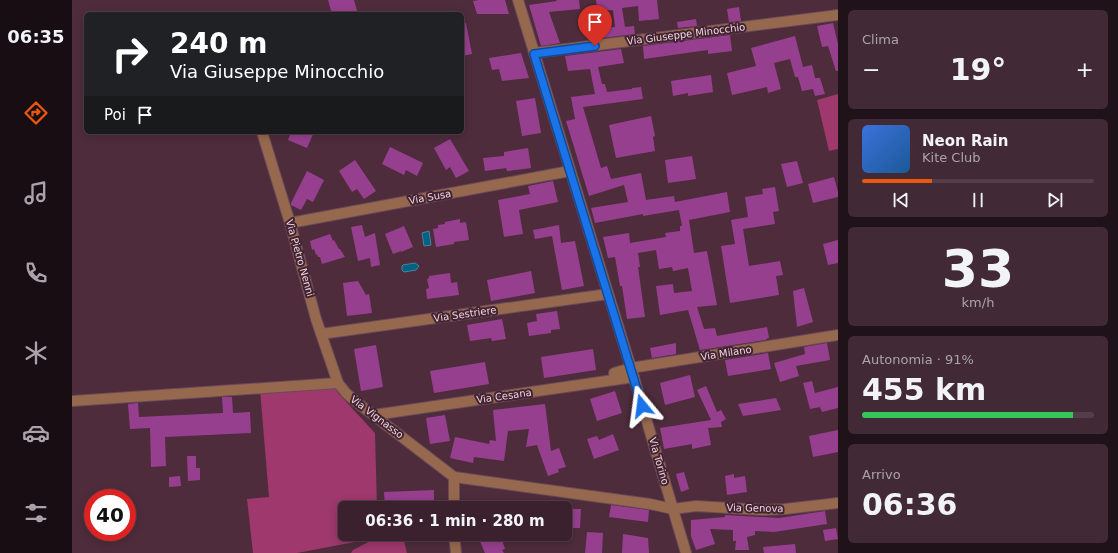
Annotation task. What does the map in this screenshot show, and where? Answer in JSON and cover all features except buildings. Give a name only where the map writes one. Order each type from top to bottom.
[{"type":"street","name":"Via Torino","points":[[518,0],[633,372],[686,553]]},
{"type":"street","name":"Via Giuseppe Minocchio","points":[[534,54],[838,16]]},
{"type":"street","name":"Via Pietro Nenni","points":[[263,134],[290,223],[321,334],[338,383]]},
{"type":"street","name":"Via Susa","points":[[290,223],[570,171]]},
{"type":"street","name":"Via Sestriere","points":[[321,334],[608,294]]},
{"type":"street","name":"Via Milano","points":[[614,373],[633,372],[838,335]]},
{"type":"street","name":"Via Cesana","points":[[374,415],[633,372]]},
{"type":"street","points":[[72,401],[338,383]]},
{"type":"street","name":"Via Vignasso","points":[[338,383],[346,393],[454,477],[650,504],[673,509]]},
{"type":"street","points":[[454,477],[454,501]]},
{"type":"street","name":"Via Genova","points":[[673,509],[696,506],[771,510],[838,503]]},
{"type":"street","points":[[455,541],[456,553]]},
{"type":"shaded area","points":[[838,94],[838,149],[829,151],[817,100]]},
{"type":"shaded area","points":[[335,386],[338,393],[375,433],[377,501],[338,501],[338,541],[360,541],[297,553],[253,553],[247,499],[269,497],[260,390]]},
{"type":"shaded area","points":[[370,541],[404,541],[407,553],[351,553],[353,550]]},
{"type":"water","points":[[429,231],[431,245],[424,246],[422,233]]},
{"type":"water","points":[[415,263],[419,266],[416,270],[404,272],[402,270],[403,265]]},
{"type":"route","points":[[595,46],[534,54],[632,368],[642,406]]}]
